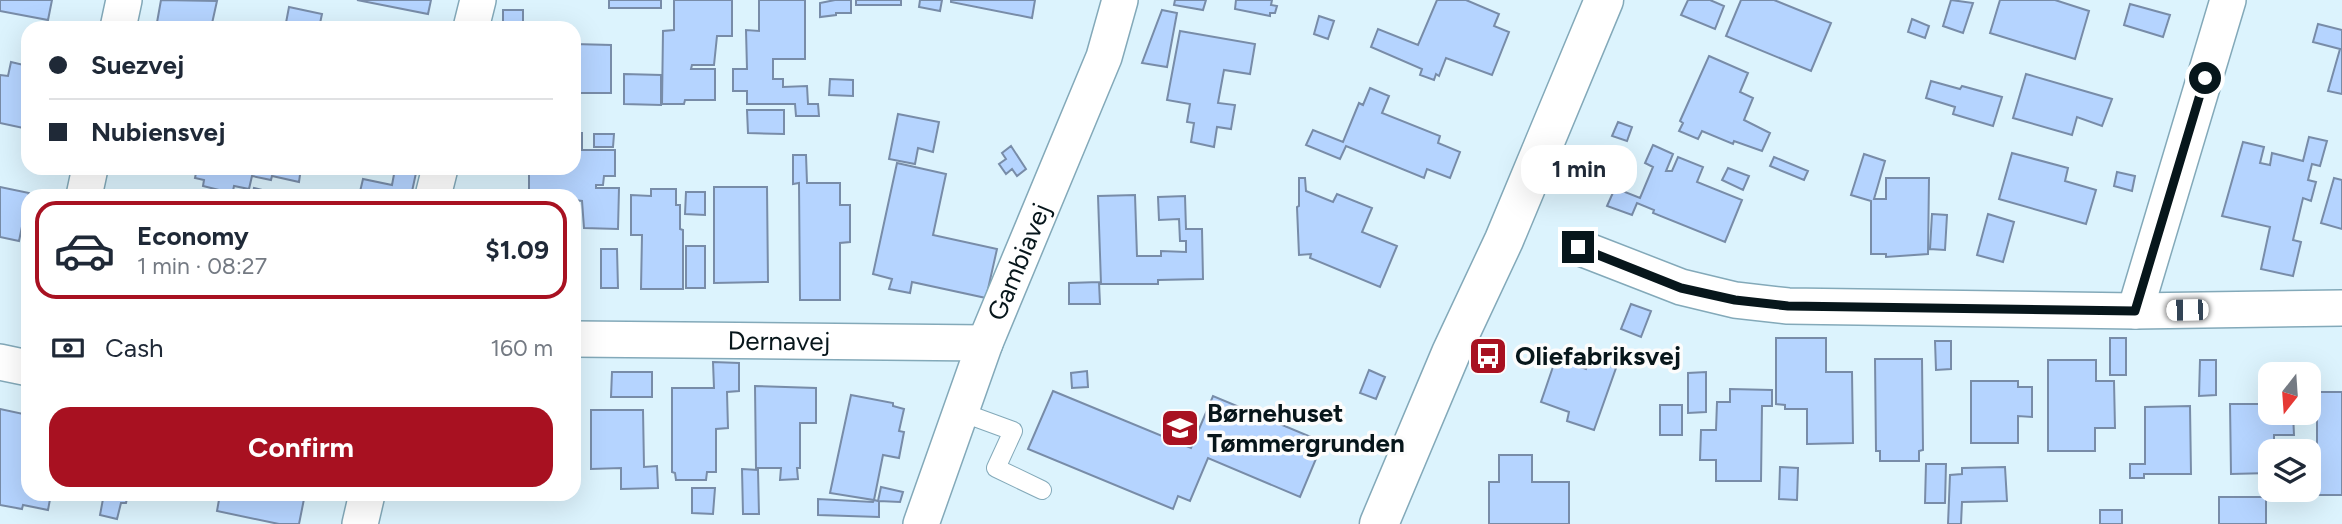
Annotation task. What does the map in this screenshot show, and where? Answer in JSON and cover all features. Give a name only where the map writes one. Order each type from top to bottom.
[{"type":"street","points":[[120,21],[124,0]]},
{"type":"street","points":[[473,21],[478,0]]},
{"type":"street","name":"Gambiavej","points":[[921,524],[985,342],[1104,57],[1120,0]]},
{"type":"street","points":[[1379,524],[1451,353],[1504,240],[1604,0]]},
{"type":"street","points":[[2135,311],[2228,0]]},
{"type":"street","points":[[1578,247],[1681,288],[1735,300],[1788,306],[2135,311],[2342,308]]},
{"type":"street","name":"Dernavej","points":[[581,340],[985,342]]},
{"type":"street","points":[[0,362],[21,366]]},
{"type":"street","points":[[360,524],[365,501]]},
{"type":"lane","points":[[961,412],[1013,431],[996,468],[1042,490]]},
{"type":"building","points":[[0,0],[52,0],[48,20],[0,11]]},
{"type":"building","points":[[161,0],[217,1],[213,21],[157,21]]},
{"type":"building","points":[[357,0],[431,0],[428,14]]},
{"type":"building","points":[[609,0],[661,0],[661,8],[609,8]]},
{"type":"building","points":[[674,0],[732,0],[732,36],[717,36],[714,65],[692,65],[691,69],[715,69],[715,100],[685,100],[684,104],[662,104],[663,31],[674,30]]},
{"type":"building","points":[[759,0],[805,0],[805,59],[773,59],[773,79],[783,79],[783,87],[807,86],[808,104],[818,104],[819,116],[796,116],[795,104],[747,104],[747,91],[733,91],[733,69],[747,69],[746,30],[759,31]]},
{"type":"building","points":[[851,0],[851,13],[820,17],[820,3]]},
{"type":"building","points":[[856,0],[901,0],[901,5],[856,5]]},
{"type":"building","points":[[920,0],[942,0],[940,11],[919,7]]},
{"type":"building","points":[[951,0],[1035,0],[1032,18]]},
{"type":"building","points":[[1175,0],[1206,0],[1203,10],[1174,5]]},
{"type":"building","points":[[1236,0],[1272,0],[1271,5],[1277,6],[1275,13],[1270,13],[1270,16],[1235,9]]},
{"type":"building","points":[[1437,0],[1466,0],[1499,14],[1494,26],[1509,32],[1492,75],[1446,58],[1439,76],[1436,74],[1434,80],[1420,75],[1422,69],[1371,47],[1378,29],[1418,45]]},
{"type":"building","points":[[1688,0],[1710,0],[1724,6],[1715,29],[1681,15]]},
{"type":"building","points":[[1741,0],[1774,0],[1831,23],[1811,71],[1726,36]]},
{"type":"building","points":[[1951,0],[1973,3],[1963,33],[1943,26]]},
{"type":"building","points":[[2000,0],[2055,0],[2089,11],[2075,59],[1990,33]]},
{"type":"building","points":[[2130,4],[2170,15],[2163,37],[2124,25]]},
{"type":"building","points":[[289,7],[322,14],[320,21],[286,21]]},
{"type":"building","points":[[503,10],[523,10],[523,21],[503,21]]},
{"type":"building","points":[[1162,10],[1177,13],[1167,67],[1142,63]]},
{"type":"building","points":[[1319,16],[1334,21],[1328,39],[1314,34]]},
{"type":"building","points":[[1912,19],[1929,26],[1925,38],[1908,32]]},
{"type":"building","points":[[2318,24],[2342,30],[2342,94],[2328,91],[2340,49],[2313,42]]},
{"type":"building","points":[[1180,31],[1255,44],[1250,74],[1224,70],[1218,103],[1235,105],[1231,129],[1217,127],[1214,147],[1191,142],[1194,123],[1187,122],[1190,104],[1167,100]]},
{"type":"building","points":[[581,44],[611,45],[611,93],[581,93]]},
{"type":"building","points":[[1709,56],[1748,73],[1740,92],[1753,98],[1744,120],[1770,133],[1762,151],[1734,141],[1733,144],[1702,131],[1698,139],[1679,131],[1683,123],[1680,121]]},
{"type":"building","points":[[11,62],[21,64],[21,128],[0,123],[0,75],[8,76]]},
{"type":"building","points":[[624,74],[661,75],[661,105],[624,104]]},
{"type":"building","points":[[2026,74],[2112,99],[2102,126],[2077,117],[2072,135],[2013,118]]},
{"type":"building","points":[[830,79],[853,80],[853,96],[829,95]]},
{"type":"building","points":[[1931,81],[2002,97],[1993,126],[1953,114],[1955,107],[1926,98]]},
{"type":"building","points":[[1370,88],[1389,96],[1382,113],[1440,136],[1438,143],[1460,152],[1450,178],[1427,169],[1424,178],[1346,146],[1340,159],[1306,145],[1313,130],[1343,142],[1359,103],[1363,105]]},
{"type":"building","points":[[747,110],[784,110],[784,134],[748,133]]},
{"type":"building","points":[[898,114],[939,122],[933,152],[918,148],[915,164],[889,159]]},
{"type":"building","points":[[1618,122],[1632,127],[1627,141],[1612,136]]},
{"type":"building","points":[[582,133],[582,150],[615,150],[615,176],[604,176],[603,185],[596,185],[596,188],[619,188],[618,229],[584,228],[581,189],[529,189],[529,175],[581,175]]},
{"type":"building","points":[[594,134],[614,134],[613,147],[594,147]]},
{"type":"building","points":[[2309,137],[2327,141],[2320,166],[2312,164],[2308,180],[2316,182],[2311,201],[2303,198],[2293,240],[2301,242],[2293,276],[2261,269],[2270,227],[2222,216],[2243,142],[2264,147],[2260,163],[2270,165],[2272,153],[2303,161]]},
{"type":"building","points":[[1653,145],[1673,154],[1666,171],[1672,171],[1678,157],[1703,167],[1697,182],[1742,200],[1725,242],[1653,213],[1654,210],[1637,203],[1632,215],[1607,206],[1615,188],[1640,198],[1653,167],[1645,163]]},
{"type":"building","points":[[1011,146],[1026,169],[1017,176],[1012,169],[1006,174],[999,164],[1006,159],[1002,153]]},
{"type":"building","points":[[2012,153],[2068,168],[2065,181],[2096,190],[2086,224],[1999,199]]},
{"type":"building","points":[[1864,154],[1885,161],[1874,199],[1886,199],[1886,178],[1929,178],[1928,254],[1886,257],[1886,254],[1871,254],[1871,201],[1851,195]]},
{"type":"building","points":[[793,155],[806,155],[807,183],[840,183],[840,205],[850,205],[850,242],[840,243],[840,300],[800,300],[799,183],[793,184]]},
{"type":"building","points":[[1774,157],[1808,171],[1804,180],[1770,166]]},
{"type":"building","points":[[897,163],[946,174],[933,235],[997,249],[986,298],[912,282],[910,293],[889,289],[892,279],[873,274]]},
{"type":"building","points":[[1728,168],[1749,176],[1743,190],[1722,180]]},
{"type":"building","points":[[2117,172],[2135,176],[2132,191],[2114,186]]},
{"type":"building","points":[[196,175],[300,175],[299,182],[272,176],[271,180],[252,176],[249,189],[234,186],[233,189],[215,189],[203,186],[204,180],[195,178]]},
{"type":"building","points":[[394,175],[416,175],[413,189],[361,189],[363,179],[392,185]]},
{"type":"building","points":[[1299,178],[1305,178],[1306,191],[1333,202],[1337,194],[1372,208],[1362,232],[1397,246],[1380,287],[1310,258],[1311,254],[1299,255]]},
{"type":"building","points":[[2334,178],[2342,180],[2342,229],[2321,223]]},
{"type":"building","points":[[0,187],[21,191],[19,241],[0,237]]},
{"type":"building","points":[[714,187],[767,187],[768,282],[714,283]]},
{"type":"building","points":[[651,189],[676,189],[676,205],[680,205],[680,229],[683,230],[683,289],[641,289],[642,235],[631,235],[631,195],[651,196]]},
{"type":"building","points":[[686,192],[705,192],[705,215],[685,214]]},
{"type":"building","points":[[1135,195],[1137,256],[1161,256],[1161,251],[1186,252],[1186,241],[1180,241],[1179,219],[1159,220],[1158,197],[1185,196],[1186,229],[1202,229],[1203,279],[1158,280],[1158,284],[1101,284],[1098,196]]},
{"type":"building","points":[[1932,214],[1947,215],[1945,250],[1930,249]]},
{"type":"building","points":[[1988,214],[2014,222],[2003,262],[1977,255]]},
{"type":"building","points":[[686,246],[705,246],[705,288],[686,288]]},
{"type":"building","points":[[601,249],[617,249],[618,288],[601,288]]},
{"type":"building","points":[[1099,282],[1100,304],[1069,304],[1069,283]]},
{"type":"building","points":[[1631,304],[1651,311],[1641,337],[1621,329]]},
{"type":"building","points":[[1776,338],[1826,338],[1826,372],[1852,372],[1853,443],[1807,444],[1807,409],[1785,409],[1785,405],[1776,404]]},
{"type":"building","points":[[2110,338],[2126,338],[2126,375],[2110,375]]},
{"type":"building","points":[[1935,341],[1951,341],[1951,369],[1936,370]]},
{"type":"building","points":[[1556,358],[1586,369],[1590,359],[1616,368],[1594,430],[1567,421],[1569,412],[1541,402]]},
{"type":"building","points":[[1875,359],[1922,359],[1923,450],[1919,451],[1919,461],[1880,461],[1880,451],[1876,451]]},
{"type":"building","points":[[2048,360],[2096,360],[2096,381],[2114,381],[2115,428],[2095,428],[2095,451],[2048,451]]},
{"type":"building","points":[[2200,360],[2216,360],[2216,395],[2199,396]]},
{"type":"building","points":[[713,362],[739,363],[739,391],[727,392],[728,428],[716,429],[716,472],[707,472],[706,480],[676,480],[675,473],[672,472],[672,388],[714,388]]},
{"type":"building","points":[[1369,370],[1385,377],[1376,399],[1360,393]]},
{"type":"building","points":[[1087,371],[1088,387],[1072,388],[1071,373]]},
{"type":"building","points":[[612,372],[652,372],[652,397],[611,397]]},
{"type":"building","points":[[1706,372],[1706,412],[1688,413],[1688,373]]},
{"type":"building","points":[[1971,381],[2018,381],[2018,387],[2032,387],[2032,417],[2018,416],[2018,443],[1971,443]]},
{"type":"building","points":[[755,386],[816,388],[816,423],[800,423],[798,479],[780,480],[781,468],[756,468]]},
{"type":"building","points":[[1730,389],[1772,390],[1772,406],[1762,406],[1761,481],[1716,481],[1716,460],[1700,460],[1701,430],[1716,430],[1717,402],[1730,402]]},
{"type":"building","points":[[1053,391],[1191,448],[1213,396],[1323,442],[1300,497],[1208,458],[1190,501],[1178,496],[1173,509],[1028,449]]},
{"type":"building","points":[[2321,392],[2342,392],[2342,495],[2321,495],[2321,439],[2317,439],[2317,425],[2321,425]]},
{"type":"building","points":[[851,395],[893,403],[893,406],[904,409],[899,431],[904,432],[899,458],[883,455],[874,500],[830,493]]},
{"type":"building","points":[[2230,404],[2258,404],[2258,425],[2294,425],[2294,435],[2274,435],[2274,439],[2258,439],[2258,473],[2231,474]]},
{"type":"building","points":[[1660,405],[1682,405],[1682,435],[1660,435]]},
{"type":"building","points":[[2190,406],[2191,474],[2144,474],[2144,478],[2130,478],[2130,464],[2145,464],[2145,407]]},
{"type":"building","points":[[0,409],[21,414],[21,501],[50,501],[48,510],[23,505],[22,509],[0,505]]},
{"type":"building","points":[[591,410],[643,410],[644,467],[657,466],[658,488],[621,489],[621,468],[591,469]]},
{"type":"building","points":[[1499,455],[1532,455],[1532,482],[1569,482],[1569,524],[1489,524],[1489,482],[1499,482]]},
{"type":"building","points":[[1926,464],[1946,464],[1945,503],[1925,503]]},
{"type":"building","points":[[1780,467],[1798,468],[1797,500],[1779,499]]},
{"type":"building","points":[[2005,467],[2007,501],[1962,502],[1961,524],[1948,524],[1950,475],[1962,474],[1962,468]]},
{"type":"building","points":[[742,469],[758,470],[759,514],[743,514]]},
{"type":"building","points":[[881,487],[903,492],[900,502],[879,501],[879,517],[818,515],[818,499],[873,502],[878,501]]},
{"type":"building","points":[[692,488],[715,488],[713,514],[692,513]]},
{"type":"building","points":[[2219,497],[2258,497],[2258,502],[2266,502],[2266,524],[2219,524]]},
{"type":"building","points":[[103,501],[126,501],[121,503],[117,519],[100,515]]},
{"type":"building","points":[[219,501],[304,501],[299,524],[279,524],[217,511]]},
{"type":"building","points":[[2100,510],[2122,510],[2122,524],[2100,524]]},
{"type":"place","name":"Oliefabriksvej","points":[[1488,356]]},
{"type":"place","name":"Børnehuset Tømmergrunden","points":[[1180,428]]},
{"type":"route","points":[[1578,247],[1681,288],[1735,300],[1788,306],[2135,311],[2205,78]]}]
